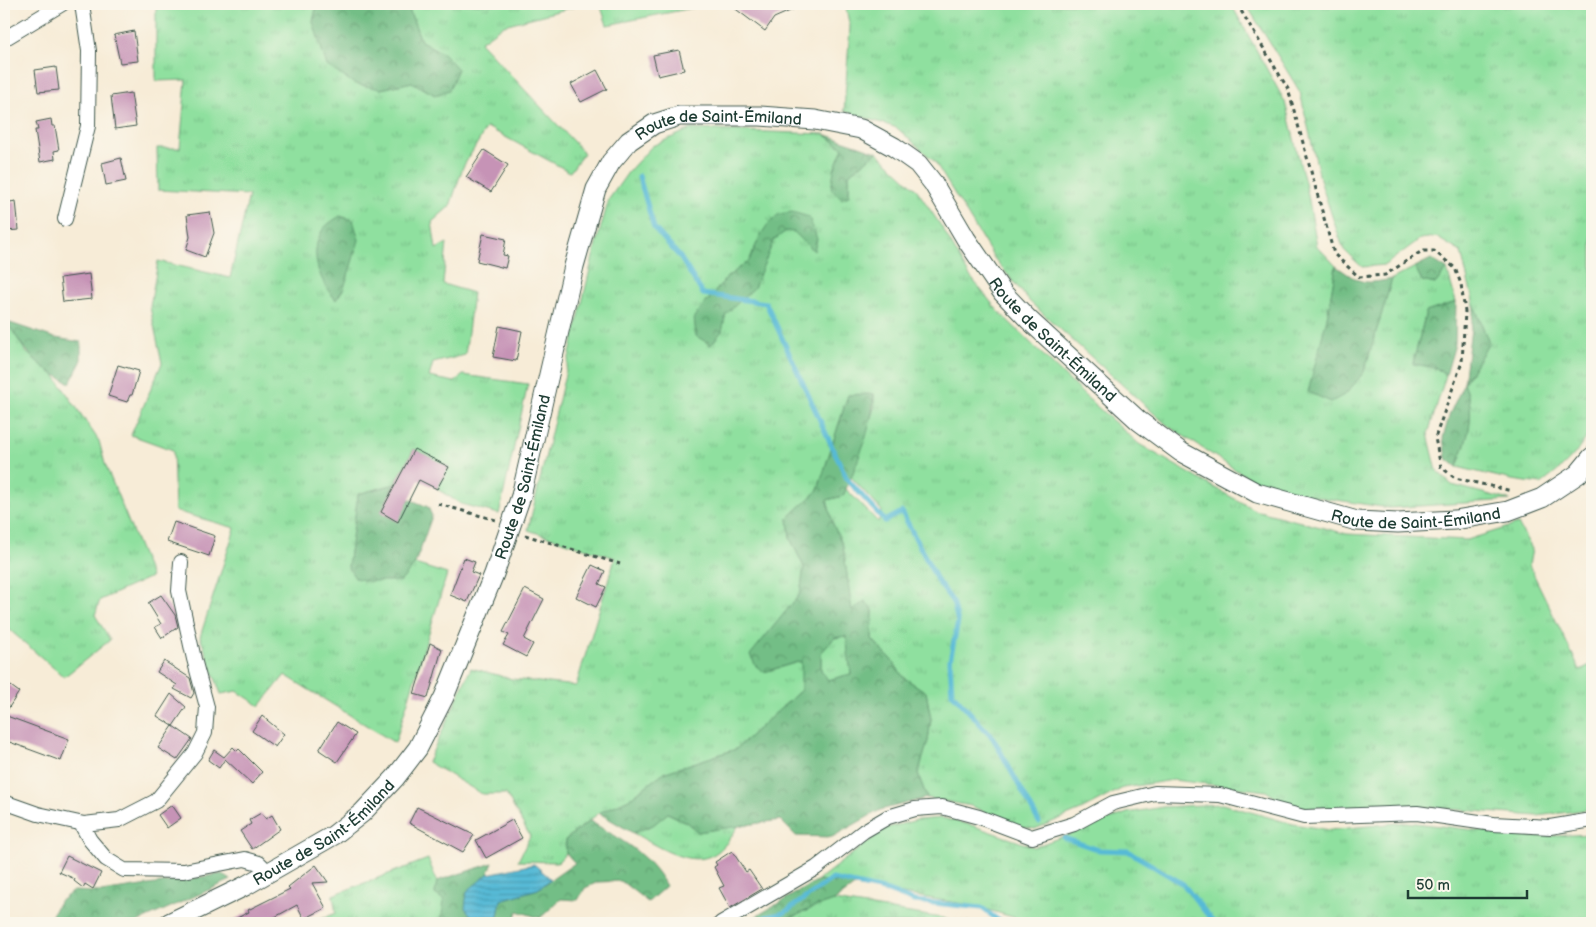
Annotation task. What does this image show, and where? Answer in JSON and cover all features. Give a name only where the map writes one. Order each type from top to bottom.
[{"type":"main road","name":"Route de Saint-Émiland","points":[[169,923],[191,914],[269,873],[334,835],[362,813],[395,778],[418,748],[444,697],[520,496],[574,266],[596,189],[611,162],[629,141],[654,124],[679,116],[760,116],[815,120],[861,129],[894,147],[918,164],[933,182],[966,239],[1003,293],[1029,320],[1138,421],[1181,452],[1256,493],[1310,510],[1357,521],[1398,523],[1455,520],[1508,511],[1542,498],[1578,474],[1592,457]]},
{"type":"street","points":[[4,39],[62,4]]},
{"type":"street","points":[[65,219],[88,126],[89,51],[82,4]]},
{"type":"street","points":[[4,802],[38,814],[82,824],[119,820],[156,801],[195,754],[205,733],[207,707],[179,591],[181,562]]},
{"type":"street","points":[[720,923],[816,868],[864,831],[888,816],[915,809],[942,808],[979,817],[1032,837],[1074,824],[1113,803],[1155,793],[1220,795],[1304,818],[1417,813],[1493,824],[1550,827],[1592,820]]},
{"type":"street","points":[[82,824],[90,840],[106,859],[124,870],[184,871],[245,859],[259,863],[269,873]]},
{"type":"path","points":[[1237,4],[1288,89],[1334,254],[1359,277],[1385,275],[1422,251],[1434,251],[1455,268],[1461,284],[1465,312],[1462,362],[1435,438],[1441,468],[1455,478],[1516,492]]},
{"type":"path","points":[[438,504],[510,526],[545,542],[620,564]]},
{"type":"green space","points":[[156,4],[317,4],[313,22],[381,89],[412,82],[435,95],[444,54],[421,41],[407,4],[585,4],[504,25],[480,42],[584,153],[570,172],[487,127],[463,167],[450,206],[432,222],[436,249],[447,243],[443,284],[473,293],[465,355],[433,363],[429,377],[455,382],[463,375],[528,384],[499,514],[461,504],[437,489],[449,467],[414,449],[395,484],[358,494],[348,567],[401,581],[415,564],[447,574],[395,743],[285,675],[260,706],[237,691],[221,694],[200,637],[235,528],[175,511],[173,450],[131,435],[162,363],[150,307],[158,261],[230,278],[249,195],[158,190],[157,148],[180,148],[186,80],[156,81]]},
{"type":"green space","points":[[317,4],[407,4],[421,41],[444,54],[458,69],[449,90],[435,95],[412,82],[381,89],[355,84],[327,66],[313,22]]},
{"type":"green space","points":[[600,4],[712,4],[607,25]]},
{"type":"green space","points":[[845,4],[1231,4],[1285,102],[1308,195],[1317,246],[1336,266],[1327,318],[1364,372],[1392,279],[1415,267],[1422,281],[1435,284],[1447,269],[1456,302],[1426,312],[1413,363],[1436,368],[1446,375],[1428,434],[1437,471],[1452,485],[1510,500],[1389,508],[1291,493],[1253,481],[1168,426],[1030,302],[994,258],[935,162],[897,128],[844,111],[850,27]]},
{"type":"green space","points":[[1246,4],[1592,4],[1592,427],[1588,436],[1570,459],[1541,484],[1512,480],[1457,467],[1470,425],[1470,405],[1464,383],[1489,343],[1474,305],[1461,252],[1436,237],[1420,239],[1385,265],[1362,267],[1344,250],[1321,183],[1300,92]]},
{"type":"green space","points":[[691,129],[824,134],[843,148],[834,170],[849,195],[849,174],[877,152],[917,190],[941,226],[969,275],[998,311],[1085,396],[1139,444],[1255,510],[1347,534],[1467,540],[1518,524],[1532,549],[1529,565],[1580,670],[1592,664],[1592,809],[1537,816],[1425,807],[1290,807],[1266,791],[1173,780],[1123,788],[1081,810],[1035,829],[1021,827],[971,806],[927,798],[918,774],[928,741],[931,719],[926,692],[903,677],[894,663],[872,639],[873,610],[865,601],[852,612],[843,546],[833,524],[827,500],[843,496],[846,489],[878,522],[882,511],[851,477],[874,408],[874,394],[848,395],[818,490],[788,518],[790,538],[804,567],[800,594],[751,655],[764,672],[802,661],[801,690],[736,749],[663,773],[629,799],[599,813],[566,839],[566,853],[558,862],[518,861],[530,836],[506,794],[482,794],[428,762],[471,668],[512,679],[576,686],[615,558],[528,530],[596,244],[609,199],[629,171],[652,146]]},
{"type":"green space","points":[[824,134],[877,152],[849,174],[849,196],[841,199],[831,189],[834,170],[843,148]]},
{"type":"green space","points":[[792,212],[809,217],[817,239],[814,251],[794,232],[786,231],[774,240],[754,288],[726,314],[722,331],[711,345],[696,336],[694,317],[727,277],[749,261],[760,236],[768,224],[779,214]]},
{"type":"green space","points":[[340,216],[353,220],[359,240],[344,288],[336,300],[321,276],[316,258],[316,249],[323,229]]},
{"type":"green space","points":[[1431,259],[1447,269],[1435,284],[1422,281],[1415,267]]},
{"type":"green space","points":[[1336,266],[1362,281],[1374,282],[1392,279],[1364,372],[1346,394],[1331,402],[1308,392],[1327,318]]},
{"type":"green space","points":[[1456,302],[1455,344],[1446,375],[1436,368],[1413,364],[1426,312]]},
{"type":"green space","points":[[1474,305],[1489,343],[1464,383]]},
{"type":"green space","points":[[4,317],[26,352],[55,376],[99,441],[105,464],[151,577],[100,600],[95,615],[110,640],[64,677],[4,625]]},
{"type":"green space","points":[[7,322],[55,338],[81,342],[81,362],[70,383],[40,364],[26,350]]},
{"type":"green space","points":[[1464,383],[1470,406],[1470,426],[1457,467],[1446,458],[1443,438],[1450,413]]},
{"type":"green space","points":[[874,394],[871,419],[843,496],[827,500],[833,524],[843,546],[852,611],[865,601],[873,610],[872,639],[894,663],[903,677],[926,692],[931,719],[928,741],[918,774],[927,798],[880,810],[832,837],[796,836],[780,820],[698,832],[686,822],[668,813],[653,825],[633,833],[599,813],[629,799],[663,773],[736,749],[801,690],[801,661],[764,672],[756,666],[750,655],[800,594],[804,567],[790,538],[788,518],[818,490],[848,395]],"holes":[[[846,636],[851,674],[828,680],[821,670],[821,653],[834,638]]]},
{"type":"green space","points":[[395,484],[381,512],[397,521],[409,499],[428,507],[432,516],[415,564],[401,581],[368,581],[355,578],[348,567],[358,494]]},
{"type":"green space","points":[[847,636],[851,674],[828,680],[821,670],[821,653],[834,638]]},
{"type":"green space","points":[[1222,804],[1293,824],[1330,830],[1407,822],[1532,837],[1592,834],[1592,923],[1032,923],[976,906],[818,880],[886,828],[917,820],[942,818],[971,825],[1034,847],[1127,813],[1163,807]]},
{"type":"green space","points":[[667,813],[686,822],[698,832],[739,825],[725,845],[713,855],[690,858],[666,851],[633,833],[653,825]]},
{"type":"green space","points":[[590,821],[633,848],[651,865],[666,886],[648,902],[621,881],[598,882],[585,888],[578,900],[561,899],[540,918],[518,911],[511,923],[497,921],[501,900],[538,889],[575,863],[566,853],[566,839]]},
{"type":"green space","points":[[428,859],[437,881],[435,894],[444,900],[441,923],[312,923],[336,913],[333,895]]},
{"type":"green space","points":[[493,863],[488,874],[474,887],[465,908],[478,923],[441,923],[444,900],[435,894],[437,881]]},
{"type":"green space","points":[[222,874],[231,880],[135,923],[48,923],[58,903],[73,891],[101,892]]},
{"type":"green space","points":[[818,880],[856,885],[834,901],[817,906],[780,923],[745,923]]},
{"type":"green space","points":[[834,901],[974,923],[780,923],[817,906]]},
{"type":"water","points":[[534,864],[551,879],[538,889],[501,900],[497,921],[477,923],[465,908],[467,891],[488,874]]},
{"type":"building","points":[[729,4],[806,4],[774,18],[765,31]]},
{"type":"building","points":[[134,31],[138,61],[120,63],[114,35]]},
{"type":"building","points":[[679,50],[684,70],[658,76],[653,55]]},
{"type":"building","points":[[56,67],[59,90],[38,92],[35,70]]},
{"type":"building","points":[[597,70],[607,89],[581,102],[571,84]]},
{"type":"building","points":[[131,93],[136,126],[115,129],[111,96]]},
{"type":"building","points":[[51,119],[52,126],[55,126],[59,150],[54,151],[55,159],[40,162],[35,130],[38,130],[36,122]]},
{"type":"building","points":[[484,150],[508,165],[491,192],[466,177]]},
{"type":"building","points":[[121,158],[126,181],[106,185],[102,163]]},
{"type":"building","points":[[16,201],[19,230],[4,231],[4,203]]},
{"type":"building","points":[[210,212],[214,233],[205,257],[186,250],[190,237],[187,215]]},
{"type":"building","points":[[483,234],[506,239],[503,255],[508,256],[505,268],[477,261]]},
{"type":"building","points":[[89,274],[92,299],[63,302],[60,278]]},
{"type":"building","points":[[499,326],[522,331],[516,361],[493,357]]},
{"type":"building","points":[[118,365],[139,371],[132,395],[130,395],[127,402],[108,396]]},
{"type":"building","points":[[414,449],[449,467],[437,489],[419,480],[398,522],[381,512]]},
{"type":"building","points":[[174,522],[215,536],[209,556],[167,542]]},
{"type":"building","points":[[464,558],[475,562],[471,572],[479,575],[467,602],[450,595]]},
{"type":"building","points":[[592,565],[605,571],[599,584],[606,587],[596,607],[576,597]]},
{"type":"building","points":[[525,589],[544,599],[524,639],[533,644],[526,657],[503,645],[509,635],[503,632]]},
{"type":"building","points":[[161,595],[175,615],[178,627],[162,638],[155,627],[161,624],[148,603]]},
{"type":"building","points":[[430,643],[442,649],[428,698],[414,694]]},
{"type":"building","points":[[164,661],[190,678],[194,693],[191,698],[174,689],[177,685],[157,672]]},
{"type":"building","points":[[4,681],[19,692],[4,715]]},
{"type":"building","points":[[171,694],[186,707],[173,726],[157,716]]},
{"type":"building","points":[[4,715],[69,739],[61,761],[4,740]]},
{"type":"building","points":[[262,716],[284,734],[275,747],[252,731]]},
{"type":"building","points":[[337,722],[356,734],[337,762],[319,750]]},
{"type":"building","points":[[173,726],[192,739],[177,760],[158,748]]},
{"type":"building","points":[[233,747],[237,751],[239,749],[262,772],[252,784],[225,759],[219,768],[208,760],[214,750],[224,757]]},
{"type":"building","points":[[172,805],[181,818],[167,828],[158,815]]},
{"type":"building","points":[[417,807],[474,835],[463,852],[409,823]]},
{"type":"building","points":[[261,813],[266,819],[272,815],[280,829],[252,849],[240,831],[251,824],[249,820]]},
{"type":"building","points":[[512,820],[522,838],[486,858],[476,840]]},
{"type":"building","points":[[732,851],[746,872],[749,870],[762,889],[730,908],[719,888],[724,886],[714,867],[717,865],[715,862]]},
{"type":"building","points":[[67,856],[101,873],[93,889],[85,884],[83,888],[74,881],[75,879],[59,872]]},
{"type":"building","points":[[316,865],[328,882],[312,883],[326,908],[304,919],[297,905],[264,923],[227,923],[290,889],[288,887]]},
{"type":"waterway","points":[[639,176],[654,228],[680,257],[703,294],[766,303],[847,479],[885,521],[902,512],[938,582],[953,602],[958,622],[950,660],[952,693],[993,738],[1039,822]]},
{"type":"waterway","points":[[1064,838],[1099,850],[1128,851],[1183,884],[1214,923]]},
{"type":"waterway","points":[[756,923],[766,917],[784,913],[832,879],[888,891],[914,901],[982,908],[1002,923]]}]
